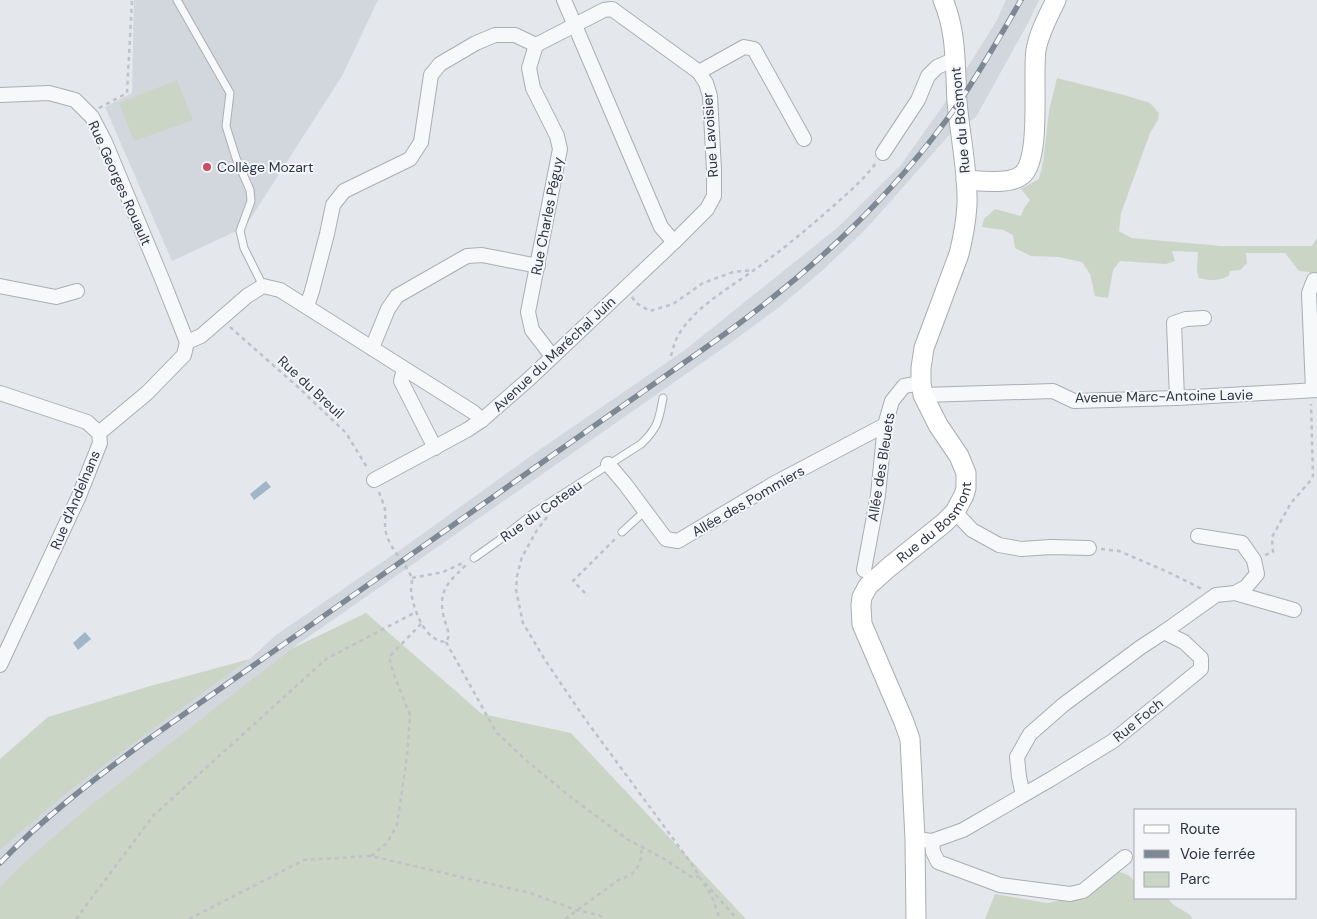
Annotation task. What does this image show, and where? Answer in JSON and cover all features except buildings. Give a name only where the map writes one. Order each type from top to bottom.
[{"type":"street","points":[[564,0],[661,227],[674,242]]},
{"type":"street","name":"Rue du Bosmont","points":[[916,919],[923,840],[910,739],[862,624],[861,605],[862,597],[868,586],[956,512],[966,488],[966,473],[959,456],[938,425],[922,389],[921,368],[924,348],[960,254],[967,204],[951,25],[943,0]]},
{"type":"street","points":[[966,180],[1006,181],[1018,178],[1028,168],[1034,142],[1036,50],[1040,34],[1056,0]]},
{"type":"street","name":"Rue Lavoisier","points":[[575,25],[604,10],[612,9],[699,72],[706,83],[710,96],[714,196],[708,209],[674,242]]},
{"type":"street","points":[[307,306],[333,205],[344,191],[410,159],[421,142],[432,75],[440,64],[476,43],[496,35],[515,35],[536,45],[575,25]]},
{"type":"street","name":"Rue Charles Péguy","points":[[536,45],[529,68],[533,88],[557,136],[560,149],[528,312],[532,330],[552,356]]},
{"type":"street","points":[[699,72],[744,47],[754,49],[804,139]]},
{"type":"street","points":[[883,154],[918,100],[928,76],[936,66],[955,59]]},
{"type":"street","name":"Rue Georges Rouault","points":[[0,95],[49,93],[75,100],[92,117],[105,142],[187,342]]},
{"type":"street","name":"Avenue du Maréchal Juin","points":[[263,286],[280,290],[307,306],[473,412],[482,420],[529,379],[674,242]]},
{"type":"street","points":[[372,348],[388,309],[397,296],[467,256],[482,255],[538,266]]},
{"type":"street","points":[[1314,280],[1309,293],[1315,390]]},
{"type":"street","points":[[0,286],[56,296],[77,291]]},
{"type":"street","points":[[99,432],[153,387],[184,354],[187,342],[202,336],[247,296],[263,286]]},
{"type":"street","points":[[1177,398],[1174,323],[1186,319],[1204,318]]},
{"type":"street","points":[[404,369],[401,381],[435,448]]},
{"type":"street","name":"Allée des Bleuets","points":[[864,570],[878,495],[885,425],[892,401],[904,386],[922,389]]},
{"type":"street","name":"Avenue Marc-Antoine Lavie","points":[[922,389],[1053,391],[1074,400],[1177,398],[1315,390]]},
{"type":"street","name":"Rue d'Andelnans","points":[[0,393],[87,422],[99,432],[100,443],[79,496],[0,664]]},
{"type":"street","points":[[374,480],[435,448],[482,420]]},
{"type":"street","name":"Allée des Pommiers","points":[[608,464],[666,539],[678,541],[775,483],[885,425]]},
{"type":"street","points":[[956,512],[972,530],[999,546],[1021,549],[1051,547],[1090,548]]},
{"type":"street","points":[[1198,536],[1242,543],[1254,560],[1256,574],[1246,587],[1235,593]]},
{"type":"street","points":[[1023,795],[1017,757],[1030,734],[1063,704],[1140,646],[1164,632],[1216,595],[1235,593],[1294,610]]},
{"type":"street","name":"Rue Foch","points":[[923,840],[963,830],[1113,741],[1201,669],[1201,658],[1184,642],[1164,632]]},
{"type":"street","points":[[923,840],[933,852],[938,862],[1000,885],[1070,894],[1083,891],[1125,857]]},
{"type":"lane","points":[[177,0],[230,93],[226,126],[236,158],[250,190],[251,200],[240,231],[244,248],[263,286]]},
{"type":"lane","name":"Rue du Coteau","points":[[474,558],[536,512],[641,444],[654,431],[658,423],[663,398]]},
{"type":"lane","points":[[622,532],[645,511]]},
{"type":"path","points":[[92,117],[100,108],[127,94],[132,0]]},
{"type":"path","points":[[671,356],[675,343],[685,326],[716,297],[756,270],[852,190],[883,154]]},
{"type":"path","points":[[626,288],[636,303],[650,311],[673,304],[703,283],[733,272],[756,270]]},
{"type":"path","name":"Rue du Breuil","points":[[221,320],[299,388],[346,433],[363,458],[374,480],[385,509],[386,533],[412,578]]},
{"type":"path","points":[[1254,560],[1273,552],[1272,537],[1291,503],[1313,476],[1310,403],[1315,390]]},
{"type":"path","points":[[563,494],[537,530],[522,557],[517,576],[516,590],[523,623],[545,660],[585,719],[685,854],[712,897],[719,919]]},
{"type":"path","points":[[585,593],[573,581],[622,532]]},
{"type":"path","points":[[1090,548],[1120,552],[1216,595]]},
{"type":"path","points":[[446,642],[434,639],[416,612],[411,590],[412,578],[443,572],[474,558]]},
{"type":"path","points":[[446,642],[449,636],[442,612],[443,594],[451,579],[474,558]]},
{"type":"path","points":[[76,919],[154,815],[319,665],[326,659],[416,612]]},
{"type":"path","points":[[371,856],[387,843],[396,825],[407,756],[410,715],[389,657],[422,623]]},
{"type":"path","points":[[446,642],[496,732],[529,763],[609,826],[693,878],[699,876]]},
{"type":"path","points":[[565,919],[616,881],[632,874],[639,865],[642,855],[640,846]]},
{"type":"path","points":[[189,919],[304,860],[371,856],[530,893],[576,910],[599,915],[605,919]]},
{"type":"path","points":[[699,876],[737,919]]},
{"type":"shaded area","name":"Collège Mozart","points":[[134,0],[378,0],[342,76],[245,227],[172,261],[105,107],[132,93]]},
{"type":"shaded area","points":[[1006,0],[1039,0],[976,117],[950,134],[866,229],[823,270],[778,308],[729,344],[291,649],[18,868],[0,887],[0,850],[68,792],[250,659],[276,635],[685,350],[837,228],[901,165],[944,104],[996,22]]},
{"type":"green space","points":[[1057,78],[1150,103],[1159,113],[1158,120],[1150,133],[1121,213],[1119,231],[1131,238],[1221,246],[1312,246],[1317,238],[1317,281],[1309,272],[1299,271],[1285,253],[1246,253],[1247,263],[1240,270],[1230,271],[1229,276],[1221,279],[1203,279],[1199,278],[1197,271],[1198,252],[1172,251],[1175,261],[1166,264],[1120,261],[1113,270],[1108,298],[1095,296],[1090,274],[1082,262],[1059,257],[1031,256],[1015,248],[1013,235],[1003,230],[982,227],[984,219],[995,209],[1021,216],[1030,200],[1021,189],[1039,179],[1043,163],[1049,111]]},
{"type":"green space","points":[[177,80],[193,120],[134,141],[119,103]]},
{"type":"green space","points":[[366,613],[482,714],[571,733],[746,919],[0,919],[0,887],[18,868],[85,810],[291,649]]},
{"type":"green space","points":[[250,659],[68,792],[0,850],[0,759],[48,717],[147,687]]},
{"type":"green space","points":[[1117,871],[1128,875],[1134,880],[1134,899],[1169,899],[1175,906],[1191,916],[1192,919],[985,919],[995,894],[1047,903],[1085,896]]},
{"type":"water","points":[[266,481],[271,487],[254,500],[250,494]]},
{"type":"water","points":[[85,632],[91,639],[78,650],[73,643]]},
{"type":"railway","points":[[0,863],[51,815],[143,743],[715,341],[816,262],[876,203],[932,139],[958,104],[1021,0]]},
{"type":"place","name":"Collège Mozart","points":[[207,167]]}]
